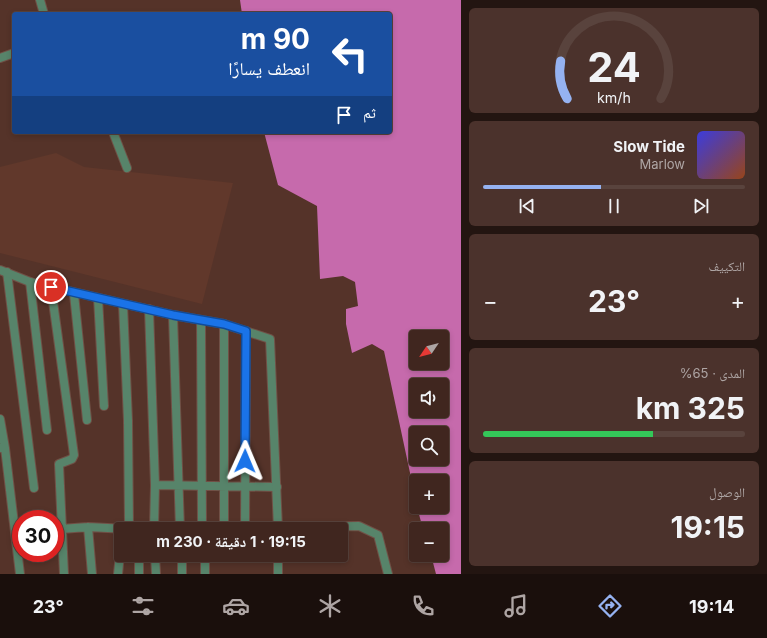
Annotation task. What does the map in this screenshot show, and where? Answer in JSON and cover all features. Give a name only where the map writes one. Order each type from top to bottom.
[{"type":"street","points":[[40,0],[43,12]]},
{"type":"street","points":[[0,58],[12,54]]},
{"type":"street","points":[[114,134],[127,168]]},
{"type":"street","points":[[4,271],[30,282],[74,294],[224,324],[270,339],[278,522]]},
{"type":"street","points":[[4,271],[34,488]]},
{"type":"street","points":[[30,282],[47,430]]},
{"type":"street","points":[[51,287],[74,455],[72,459],[59,464],[60,510]]},
{"type":"street","points":[[74,294],[87,420]]},
{"type":"street","points":[[98,298],[104,406]]},
{"type":"street","points":[[123,304],[128,421],[128,522]]},
{"type":"street","points":[[149,309],[155,485],[154,522]]},
{"type":"street","points":[[173,315],[180,485],[180,522]]},
{"type":"street","points":[[201,320],[204,522]]},
{"type":"street","points":[[224,324],[224,522]]},
{"type":"street","points":[[245,522],[246,331]]},
{"type":"street","points":[[0,419],[2,448],[20,574]]},
{"type":"street","points":[[155,485],[277,488]]},
{"type":"street","points":[[348,526],[359,526],[378,535],[388,574]]},
{"type":"street","points":[[88,527],[92,574]]},
{"type":"street","points":[[64,529],[88,527],[114,528]]},
{"type":"street","points":[[63,562],[64,574]]},
{"type":"street","points":[[118,574],[119,562]]},
{"type":"street","points":[[139,562],[139,574]]},
{"type":"street","points":[[155,562],[156,574]]},
{"type":"street","points":[[182,562],[182,574]]},
{"type":"street","points":[[205,562],[205,574]]},
{"type":"street","points":[[278,562],[278,574]]},
{"type":"shaded area","points":[[240,0],[461,0],[461,574],[436,574],[433,562],[449,562],[449,522],[421,522],[419,514],[449,514],[449,474],[410,474],[384,351],[372,344],[352,353],[346,324],[346,309],[358,306],[355,282],[343,276],[320,279],[317,206],[278,185],[265,134],[392,134],[392,12],[242,12]]},
{"type":"shaded area","points":[[56,153],[84,167],[233,183],[202,304],[0,253],[0,167]]},
{"type":"route","points":[[51,287],[74,294],[224,324],[246,331],[245,461]]}]
